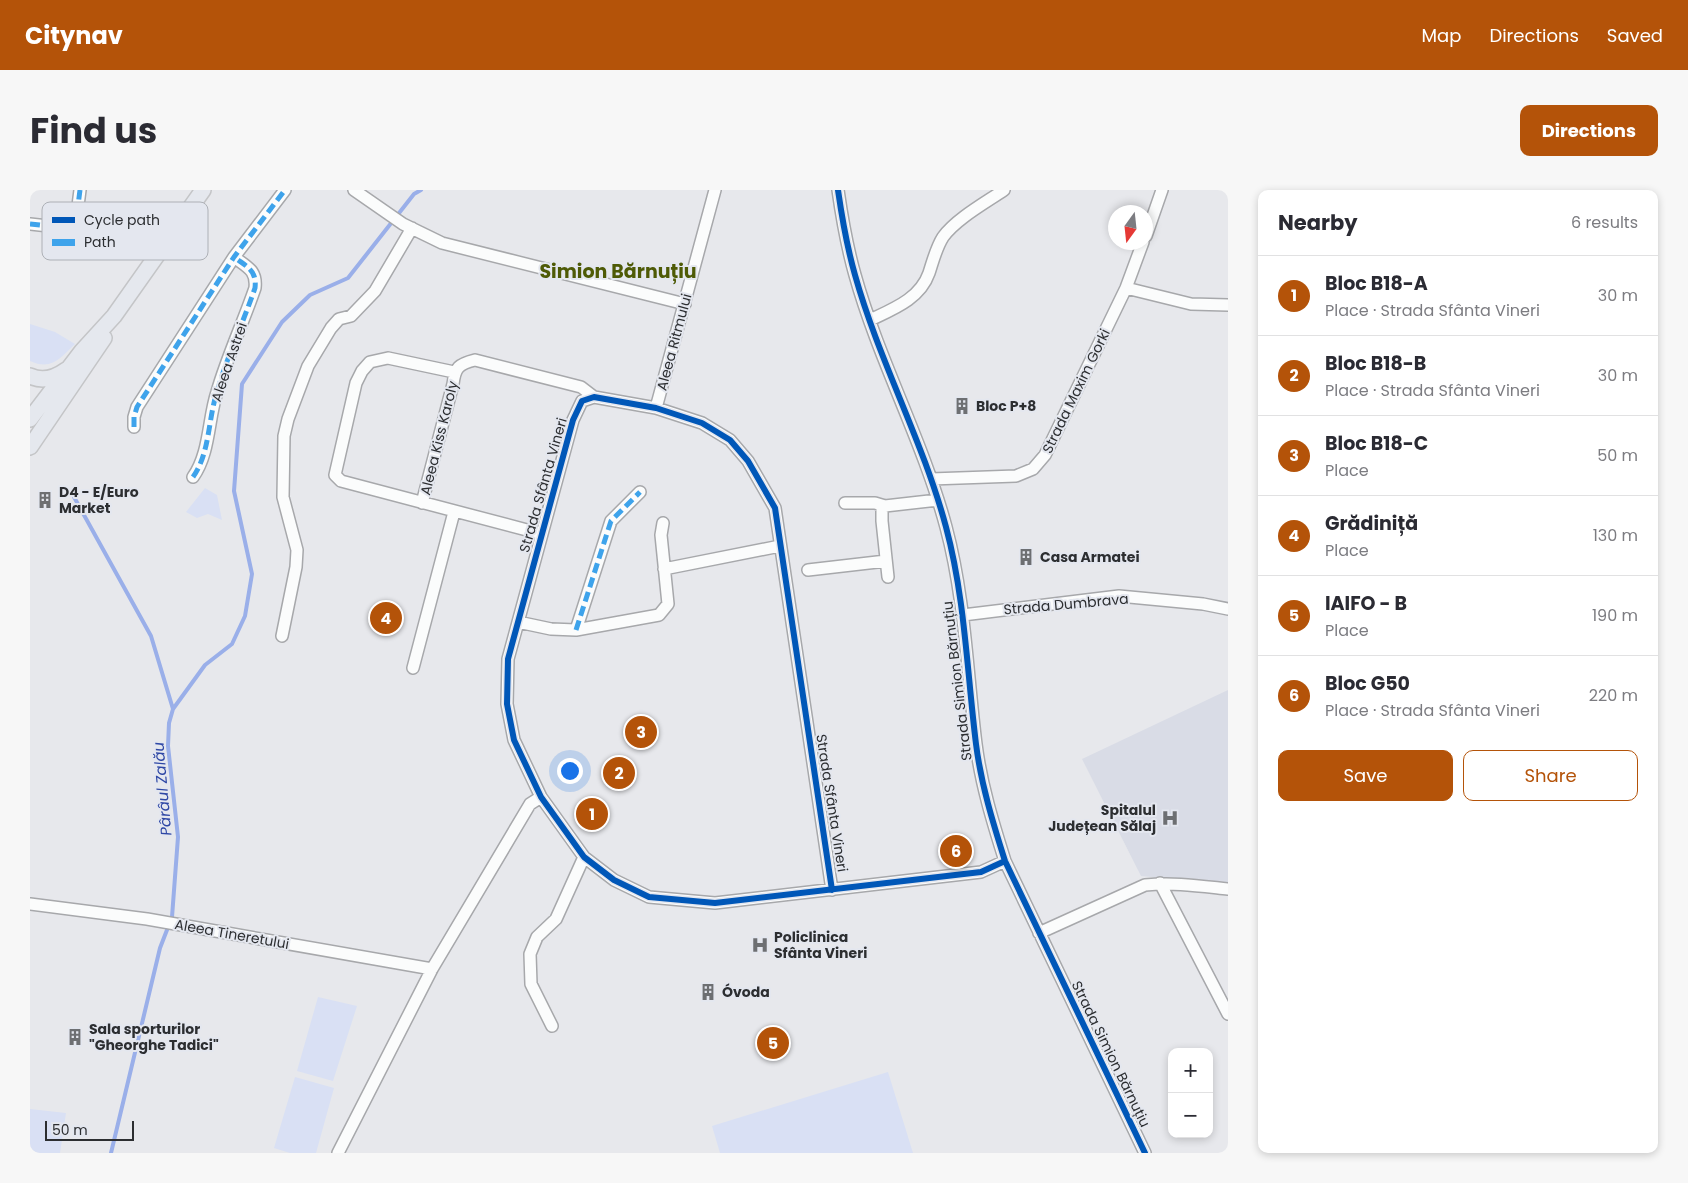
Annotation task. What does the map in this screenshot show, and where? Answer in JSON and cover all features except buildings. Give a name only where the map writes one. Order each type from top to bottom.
[{"type":"main road","points":[[195,202],[203,190]]},
{"type":"main road","points":[[30,419],[71,365],[114,316],[154,260]]},
{"type":"main road","points":[[32,444],[91,360],[114,316]]},
{"type":"main road","points":[[30,376],[46,379],[59,375],[71,365]]},
{"type":"street","points":[[134,427],[137,407],[234,257],[286,190]]},
{"type":"street","points":[[354,190],[408,226],[442,243],[684,304]]},
{"type":"street","name":"Aleea Ritmului","points":[[656,408],[715,190]]},
{"type":"street","name":"Strada Simion Bărnuțiu","points":[[838,190],[855,275],[870,320],[931,479],[946,528],[963,614],[976,746],[991,815],[1005,861],[1145,1153]]},
{"type":"street","points":[[870,320],[915,295],[923,287],[937,248],[944,236],[959,222],[1004,190]]},
{"type":"street","points":[[1153,216],[1162,190]]},
{"type":"street","points":[[282,636],[296,567],[297,550],[283,497],[284,436],[288,419],[308,366],[330,328],[339,319],[351,316],[375,291],[408,226]]},
{"type":"street","name":"Strada Maxim Gorki","points":[[931,479],[1016,476],[1033,469],[1045,455],[1126,288],[1140,250]]},
{"type":"street","name":"Aleea Astrei","points":[[194,477],[201,462],[218,386],[255,288],[254,272],[234,257]]},
{"type":"street","points":[[1126,288],[1191,304],[1228,305]]},
{"type":"street","points":[[454,372],[388,358],[370,362],[362,371],[356,383],[335,475],[341,481],[542,534]]},
{"type":"street","name":"Aleea Kiss Karoly","points":[[422,503],[453,384],[454,372],[462,364],[476,360],[581,387],[594,397]]},
{"type":"street","name":"Strada Sfânta Vineri","points":[[832,890],[774,508],[748,461],[730,440],[702,423],[656,408],[594,397],[582,401],[573,420],[508,658],[507,704],[514,740],[541,796],[584,857],[614,880],[649,897],[715,903],[832,890],[981,872],[1005,861]]},
{"type":"street","points":[[576,630],[611,521],[640,492]]},
{"type":"street","points":[[845,503],[875,503],[885,506],[938,500]]},
{"type":"street","points":[[885,506],[881,514],[888,577]]},
{"type":"street","points":[[413,668],[454,512]]},
{"type":"street","points":[[518,622],[551,629],[576,630],[659,615],[668,604],[661,534],[664,523]]},
{"type":"street","points":[[664,569],[780,546]]},
{"type":"street","points":[[808,570],[886,561]]},
{"type":"street","name":"Strada Dumbrava","points":[[963,614],[1119,596],[1203,604],[1228,609]]},
{"type":"street","points":[[338,1153],[432,969],[530,804],[541,796]]},
{"type":"street","points":[[552,1026],[531,984],[530,954],[536,937],[556,919],[584,857]]},
{"type":"street","points":[[1039,933],[1145,885],[1160,883],[1228,889]]},
{"type":"street","points":[[1160,883],[1228,1014]]},
{"type":"street","name":"Aleea Tineretului","points":[[30,904],[147,919],[432,969]]},
{"type":"shaded area","points":[[30,324],[55,332],[75,344],[55,362],[50,364],[44,365],[30,361]]},
{"type":"shaded area","points":[[205,488],[217,495],[222,520],[208,514],[197,518],[186,512]]},
{"type":"shaded area","name":"Spitalul Județean Sălaj","points":[[1228,690],[1228,884],[1141,876],[1082,759]]},
{"type":"shaded area","points":[[318,997],[357,1006],[333,1081],[297,1071]]},
{"type":"shaded area","points":[[888,1072],[913,1153],[720,1153],[712,1126]]},
{"type":"shaded area","points":[[295,1077],[334,1088],[316,1153],[290,1153],[274,1148]]},
{"type":"shaded area","points":[[30,1109],[66,1113],[60,1153],[30,1153]]},
{"type":"waterway","name":"Pârâul Zalău","points":[[111,1153],[160,948],[172,917],[178,837],[168,746],[169,723],[173,709],[205,665],[232,644],[245,616],[252,574],[234,491],[242,384],[282,322],[310,295],[348,278],[414,194],[421,190]]},
{"type":"waterway","points":[[74,497],[151,636],[173,709]]},
{"type":"marked path","points":[[78,202],[80,190]]},
{"type":"marked path","points":[[134,427],[137,407],[234,257],[285,190]]},
{"type":"marked path","points":[[30,224],[42,225]]},
{"type":"marked path","points":[[193,477],[199,468],[206,447],[214,402],[221,379],[255,288],[253,273],[234,257]]},
{"type":"marked path","points":[[576,630],[611,521],[640,492]]},
{"type":"cycle path","points":[[838,190],[850,254],[865,307],[925,463],[946,527],[965,635],[978,759],[988,803],[1005,861],[1145,1153]]},
{"type":"cycle path","points":[[832,890],[775,508],[748,461],[730,440],[702,423],[656,408],[594,397],[582,401],[573,420],[508,659],[507,704],[514,740],[541,797],[584,857],[614,880],[649,897],[715,903],[981,872],[1005,861]]},
{"type":"place","name":"Bloc P+8","points":[[962,406]]},
{"type":"place","name":"D4 - E/Euro Market","points":[[45,500]]},
{"type":"place","name":"Casa Armatei","points":[[1026,557]]},
{"type":"place","name":"Grădiniță","points":[[386,618]]},
{"type":"place","name":"Bloc B18-C","points":[[641,732]]},
{"type":"place","name":"Bloc B18-B","points":[[619,773]]},
{"type":"place","name":"Bloc B18-A","points":[[592,814]]},
{"type":"place","name":"Spitalul Județean Sălaj","points":[[1170,818]]},
{"type":"place","name":"Bloc G50","points":[[956,851]]},
{"type":"place","name":"Policlinica Sfânta Vineri","points":[[760,945]]},
{"type":"place","name":"Óvoda","points":[[708,992]]},
{"type":"place","name":"Sala sporturilor \"Gheorghe Tadici\"","points":[[75,1037]]},
{"type":"place","name":"IAIFO - B","points":[[773,1043]]},
{"type":"district","name":"Simion Bărnuțiu","points":[[618,271]]}]
